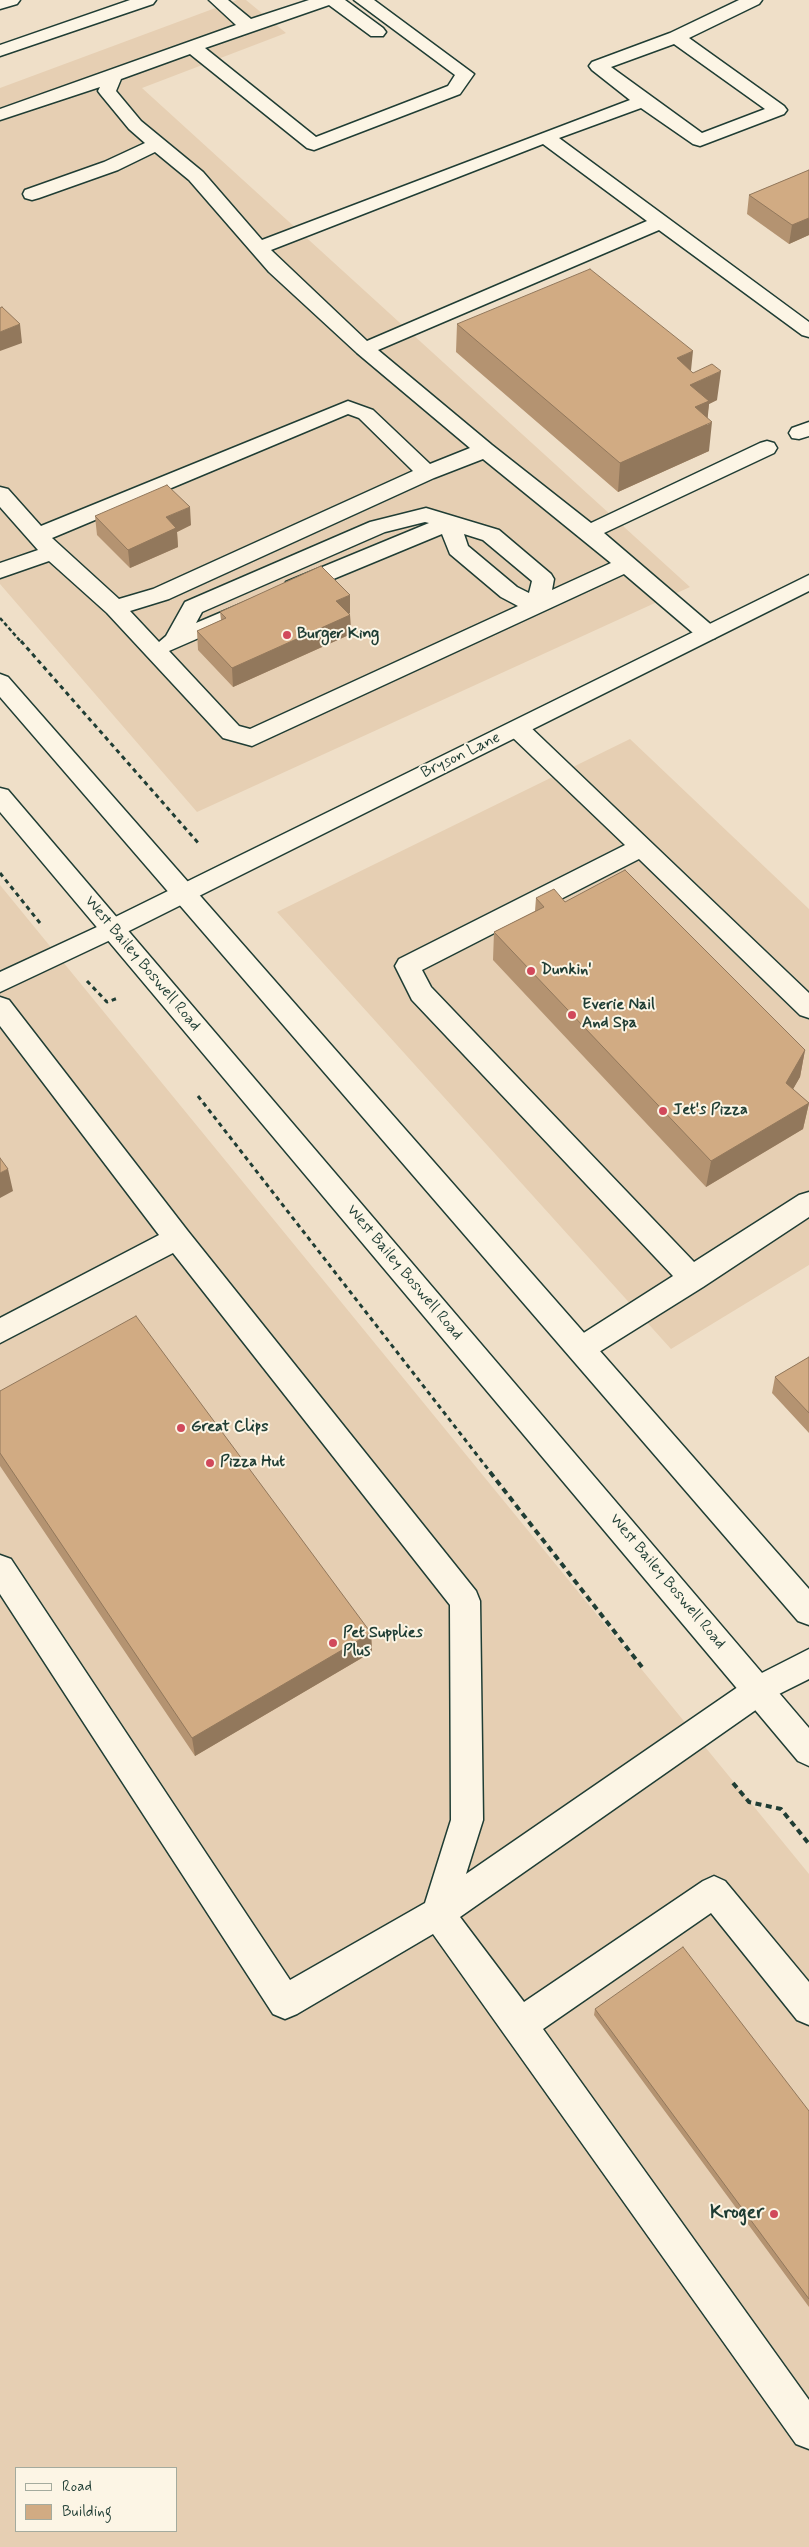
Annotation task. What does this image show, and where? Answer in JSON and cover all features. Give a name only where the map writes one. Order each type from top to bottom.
[{"type":"main road","points":[[0,4],[11,0]]},
{"type":"main road","points":[[0,51],[147,0]]},
{"type":"main road","points":[[218,0],[248,26]]},
{"type":"main road","points":[[0,114],[114,76],[248,26],[326,0]]},
{"type":"main road","points":[[334,0],[394,45]]},
{"type":"main road","points":[[192,47],[314,144],[454,90],[465,74],[363,0]]},
{"type":"main road","points":[[676,37],[778,110],[700,140],[643,101],[598,66],[676,37],[753,0]]},
{"type":"main road","points":[[114,76],[107,91],[134,125],[196,176],[276,268],[364,349],[485,450],[589,532],[707,633]]},
{"type":"main road","points":[[439,79],[454,90]]},
{"type":"main road","points":[[259,248],[643,101]]},
{"type":"main road","points":[[545,137],[809,331]]},
{"type":"main road","points":[[32,194],[111,166],[157,144]]},
{"type":"main road","points":[[364,349],[660,222]]},
{"type":"main road","points":[[38,536],[348,407],[366,414],[427,473]]},
{"type":"main road","points":[[589,532],[767,448]]},
{"type":"main road","points":[[115,608],[161,594],[427,473],[485,450]]},
{"type":"main road","points":[[0,494],[53,553],[115,608],[231,732],[252,738],[627,564]]},
{"type":"main road","points":[[154,650],[321,576],[450,523],[491,535],[543,578],[537,607]]},
{"type":"main road","points":[[450,523],[458,549],[509,592],[537,607]]},
{"type":"main road","points":[[0,571],[53,553]]},
{"type":"main road","name":"Bryson Lane","points":[[0,983],[518,728],[809,582]]},
{"type":"main road","points":[[0,682],[809,1611]]},
{"type":"main road","points":[[518,728],[809,1008]]},
{"type":"main road","name":"West Bailey Boswell Road","points":[[0,796],[809,1750]]},
{"type":"main road","points":[[642,847],[408,966],[421,993],[693,1279]]},
{"type":"main road","points":[[0,1007],[177,1238],[465,1601],[467,1820],[438,1913]]},
{"type":"main road","points":[[581,1350],[809,1203]]},
{"type":"main road","points":[[0,1331],[177,1238]]},
{"type":"main road","points":[[0,1568],[286,2002],[438,1913],[759,1690],[809,1663]]},
{"type":"main road","points":[[520,2025],[714,1892],[809,2008]]},
{"type":"main road","points":[[438,1913],[809,2431]]},
{"type":"path","points":[[0,618],[223,872]]},
{"type":"path","points":[[0,873],[64,953],[107,1002],[120,997]]},
{"type":"path","points":[[193,1089],[642,1667]]},
{"type":"path","points":[[733,1783],[749,1802],[780,1809],[809,1844]]},
{"type":"shaded area","points":[[237,0],[246,0],[286,33],[142,88],[690,587],[197,812],[0,584],[0,88]]},
{"type":"shaded area","points":[[630,739],[809,909],[809,1265],[671,1349],[277,912]]},
{"type":"shaded area","points":[[0,885],[809,1874],[809,2547],[0,2547]]},
{"type":"building","points":[[809,170],[809,218],[792,225],[749,195]]},
{"type":"building","points":[[590,269],[693,351],[677,358],[693,373],[712,364],[721,371],[690,385],[709,401],[695,407],[712,422],[620,463],[457,324]]},
{"type":"building","points":[[2,307],[20,324],[0,332],[0,308]]},
{"type":"building","points":[[167,485],[190,507],[166,517],[176,528],[128,550],[95,516]]},
{"type":"building","name":"Burger King","points":[[321,566],[350,595],[336,601],[350,615],[232,668],[197,631],[226,618],[220,612]]},
{"type":"building","points":[[625,870],[805,1050],[786,1083],[809,1103],[711,1161],[494,932],[544,907],[536,898],[554,889],[565,902]]},
{"type":"building","points":[[0,1158],[8,1169],[0,1173]]},
{"type":"building","points":[[136,1316],[371,1633],[192,1738],[0,1453],[0,1391]]},
{"type":"building","points":[[809,1357],[809,1413],[775,1377]]},
{"type":"building","name":"Kroger","points":[[683,1947],[809,2111],[809,2299],[595,2009]]},
{"type":"place","name":"Burger King","points":[[287,635]]},
{"type":"place","name":"Dunkin'","points":[[531,971]]},
{"type":"place","name":"Everie Nail And Spa","points":[[572,1015]]},
{"type":"place","name":"Jet's Pizza","points":[[663,1111]]},
{"type":"place","name":"Great Clips","points":[[181,1428]]},
{"type":"place","name":"Pizza Hut","points":[[210,1463]]},
{"type":"place","name":"Pet Supplies Plus","points":[[333,1643]]},
{"type":"place","name":"Kroger","points":[[774,2214]]}]
